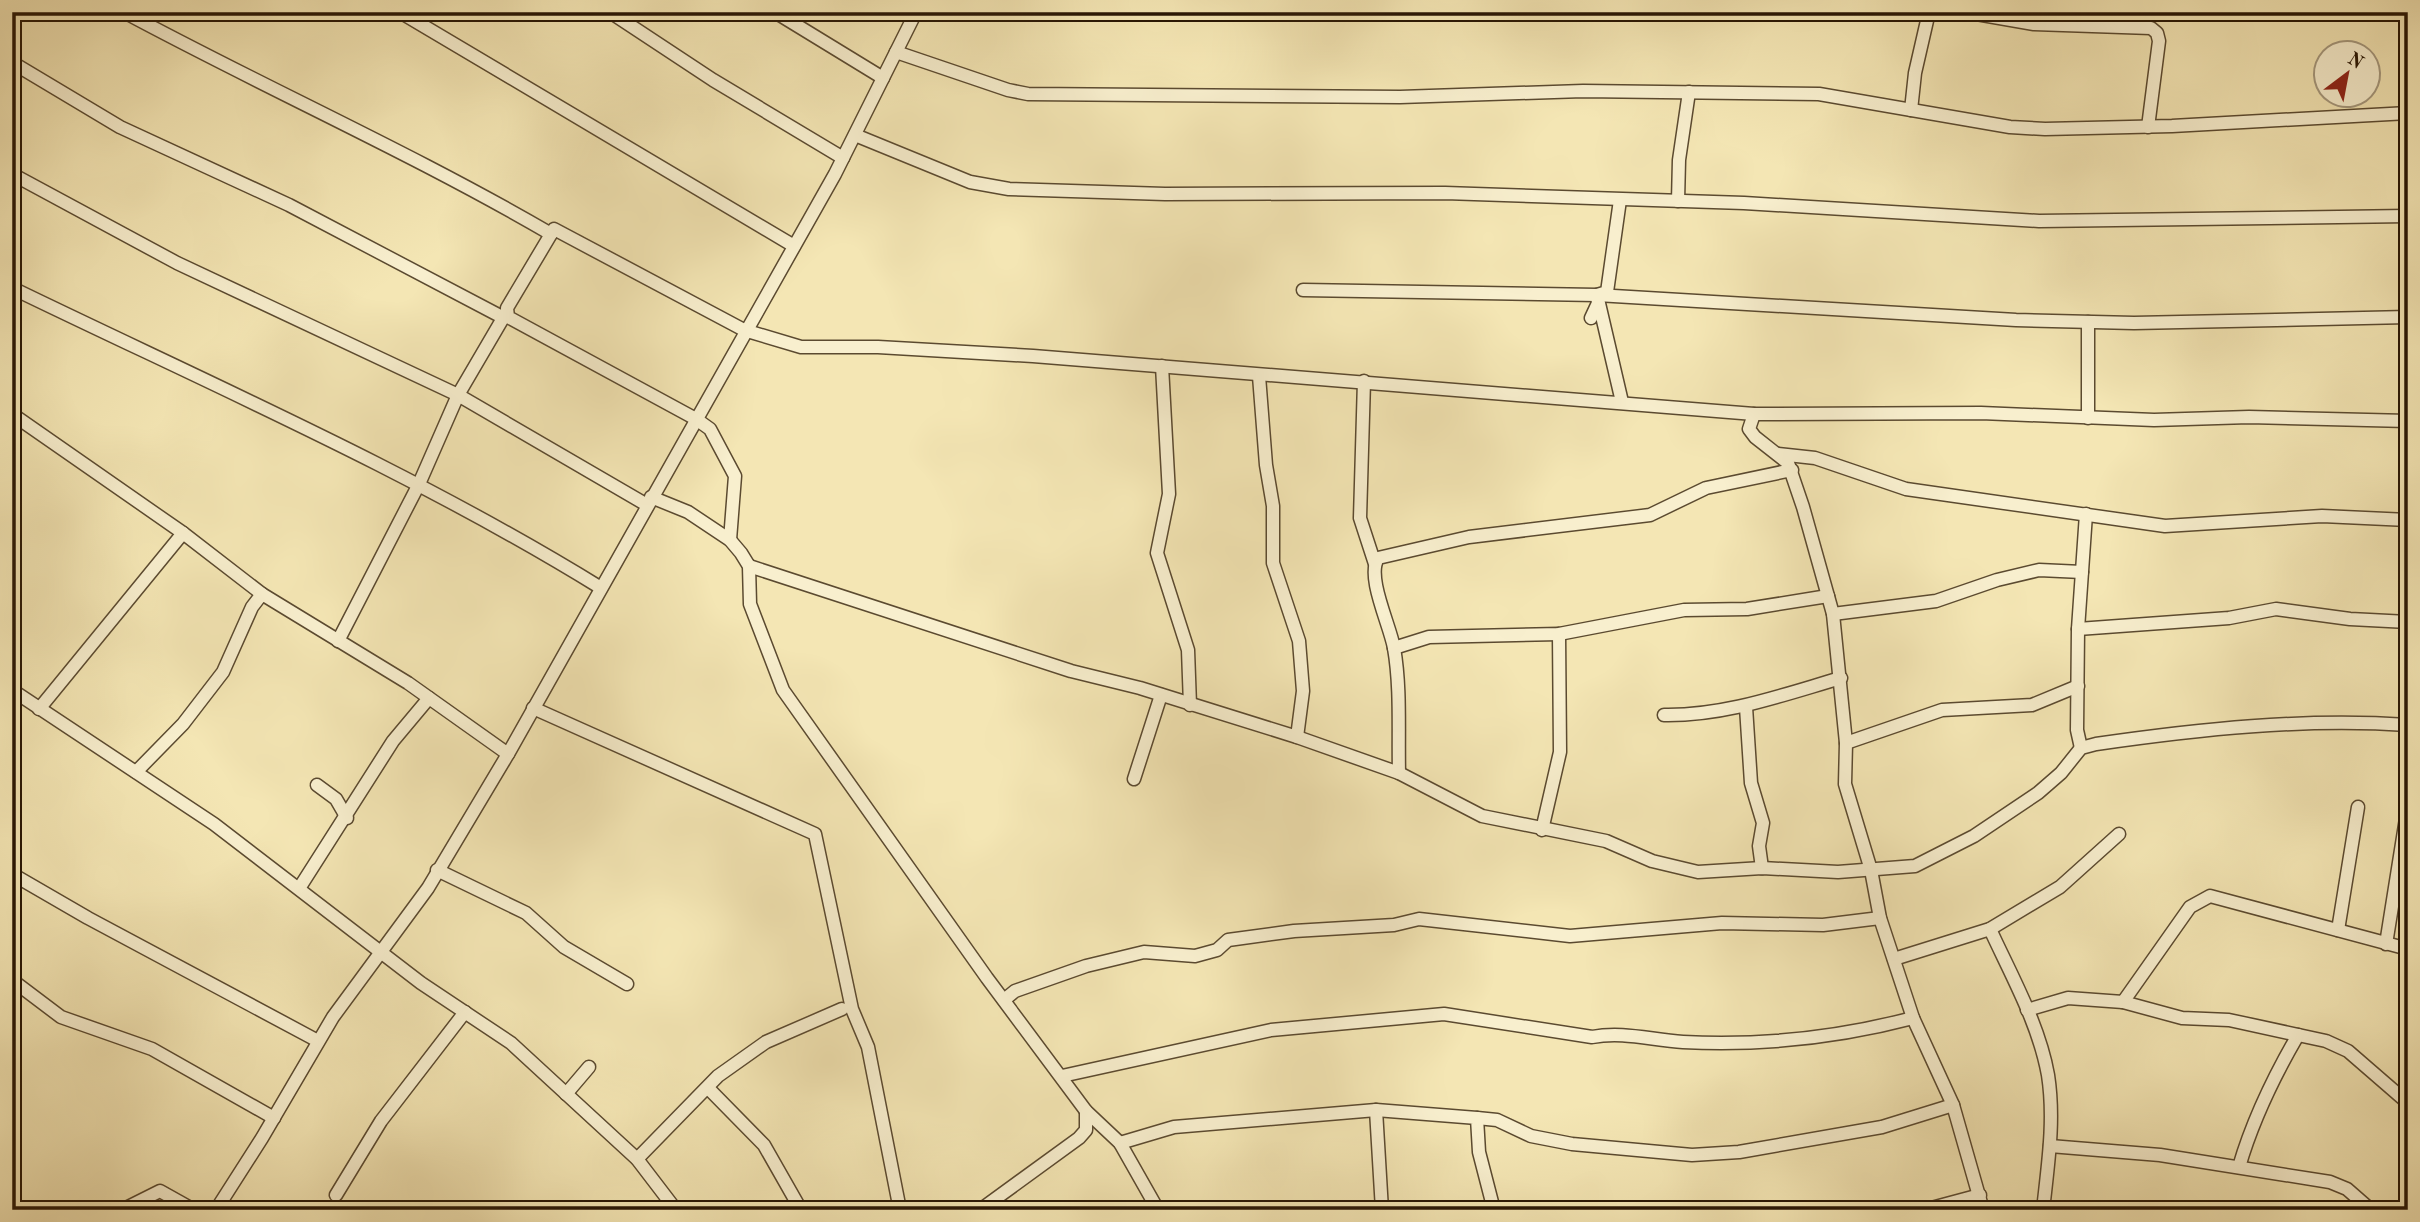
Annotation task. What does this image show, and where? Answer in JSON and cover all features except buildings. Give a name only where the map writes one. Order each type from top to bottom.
[{"type":"street","points":[[124,12],[227,68],[466,184],[551,234]]},
{"type":"street","points":[[400,12],[794,246]]},
{"type":"street","points":[[610,12],[713,80],[843,158]]},
{"type":"street","points":[[775,12],[883,78]]},
{"type":"street","points":[[216,1210],[274,1118],[318,1041],[428,888],[508,754],[843,158],[916,12]]},
{"type":"street","points":[[1911,110],[1915,73],[1929,12]]},
{"type":"street","points":[[1965,12],[2034,24],[2151,28],[2157,33],[2159,41],[2148,127]]},
{"type":"street","points":[[896,52],[1007,90],[1028,94],[1401,97],[1583,91],[1819,94],[2045,129],[2148,127],[2408,113]]},
{"type":"street","points":[[18,66],[120,127],[289,205],[505,315],[696,419],[710,429],[735,476],[730,540]]},
{"type":"street","points":[[1678,201],[1679,160],[1689,92]]},
{"type":"street","points":[[855,135],[970,182],[1009,189],[1164,194],[1445,193],[1678,201],[2039,221],[2408,216]]},
{"type":"street","points":[[12,174],[177,263],[458,395],[649,501],[688,512],[730,540],[749,566],[750,604],[783,690],[1086,1111],[1120,1143],[1151,1208]]},
{"type":"street","points":[[1597,295],[1607,292],[1620,200]]},
{"type":"street","points":[[338,641],[419,484],[458,395],[551,234],[558,229],[681,299],[744,330],[801,347],[918,349],[1162,366],[1259,376],[1364,381],[1754,414],[1982,413],[2088,418],[2408,421]]},
{"type":"street","points":[[12,288],[419,484],[601,587]]},
{"type":"street","points":[[1303,290],[1597,295],[2088,322],[2408,317]]},
{"type":"street","points":[[1591,318],[1598,303],[1597,295]]},
{"type":"street","points":[[1597,295],[1622,402]]},
{"type":"street","points":[[2088,322],[2088,418]]},
{"type":"street","points":[[1162,366],[1169,494],[1157,553],[1188,650],[1190,705]]},
{"type":"street","points":[[1259,376],[1266,466],[1273,506],[1273,564],[1299,641],[1303,691],[1297,737]]},
{"type":"street","points":[[1364,381],[1360,518],[1394,648],[1399,773]]},
{"type":"street","points":[[12,414],[183,533],[262,594],[429,698],[508,754]]},
{"type":"street","points":[[1754,414],[1749,429],[1792,470],[1833,614],[1846,743],[1845,784],[1871,870],[1880,918],[1913,1018],[1953,1105],[1983,1210]]},
{"type":"street","points":[[1778,454],[1815,458],[1906,489],[2165,526],[2322,516],[2408,520]]},
{"type":"street","points":[[1374,564],[1384,555],[1469,537],[1650,515],[1706,488],[1792,470]]},
{"type":"street","points":[[2081,748],[2077,730],[2078,629],[2087,514]]},
{"type":"street","points":[[39,709],[183,533]]},
{"type":"street","points":[[749,566],[1071,671],[1161,695],[1297,737],[1399,773],[1482,816],[1606,841],[1652,861],[1698,872],[1762,867],[1838,873],[1915,866],[1974,836],[2038,793],[2061,773],[2081,748],[2178,733],[2269,724],[2346,721],[2408,725]]},
{"type":"street","points":[[1833,614],[1936,601],[1997,580],[2039,570],[2082,572]]},
{"type":"street","points":[[136,772],[183,724],[223,672],[251,607],[262,594]]},
{"type":"street","points":[[1394,648],[1429,637],[1559,634],[1684,610],[1747,610],[1828,596]]},
{"type":"street","points":[[2078,629],[2229,618],[2276,609],[2408,622]]},
{"type":"street","points":[[1542,830],[1560,752],[1559,634]]},
{"type":"street","points":[[1664,715],[1687,716],[1746,707],[1841,678]]},
{"type":"street","points":[[1846,743],[1942,710],[2032,705],[2078,686]]},
{"type":"street","points":[[12,690],[214,824],[300,887],[421,983],[511,1043],[637,1160],[677,1210]]},
{"type":"street","points":[[1134,779],[1161,695]]},
{"type":"street","points":[[300,887],[347,818],[393,741],[429,698]]},
{"type":"street","points":[[1746,707],[1751,783],[1763,823],[1759,846],[1762,867]]},
{"type":"street","points":[[533,708],[815,834],[852,1009],[868,1046],[900,1210]]},
{"type":"street","points":[[317,785],[336,799],[347,818]]},
{"type":"street","points":[[2386,944],[2408,806]]},
{"type":"street","points":[[2338,930],[2358,807]]},
{"type":"street","points":[[1894,959],[1990,929],[2060,887],[2119,834]]},
{"type":"street","points":[[437,870],[526,913],[564,947],[627,984]]},
{"type":"street","points":[[12,874],[88,918],[318,1041]]},
{"type":"street","points":[[2123,1002],[2190,907],[2201,898],[2220,898],[2408,949]]},
{"type":"street","points":[[1004,1000],[1015,990],[1098,963],[1144,952],[1195,956],[1217,950],[1228,940],[1294,931],[1394,925],[1419,919],[1570,936],[1722,923],[1823,925],[1880,918]]},
{"type":"street","points":[[1990,929],[2027,1010],[2047,1073],[2050,1146],[2043,1210]]},
{"type":"street","points":[[12,980],[61,1017],[152,1049],[274,1118]]},
{"type":"street","points":[[2027,1010],[2068,998],[2123,1002],[2182,1018],[2229,1020],[2298,1035],[2348,1051],[2408,1103]]},
{"type":"street","points":[[637,1160],[718,1076],[766,1042],[842,1009]]},
{"type":"street","points":[[336,1195],[381,1121],[466,1012]]},
{"type":"street","points":[[1062,1076],[1271,1030],[1444,1014],[1592,1037],[1616,1032],[1682,1042],[1768,1043],[1857,1033],[1913,1018]]},
{"type":"street","points":[[2239,1167],[2252,1122],[2298,1035]]},
{"type":"street","points":[[566,1094],[589,1068]]},
{"type":"street","points":[[708,1088],[764,1144],[802,1210]]},
{"type":"street","points":[[1120,1143],[1174,1127],[1377,1110],[1497,1120],[1531,1136],[1572,1144],[1692,1155],[1740,1152],[1882,1127],[1953,1105]]},
{"type":"street","points":[[1377,1110],[1382,1210]]},
{"type":"street","points":[[980,1210],[1079,1138],[1086,1130],[1086,1111]]},
{"type":"street","points":[[1478,1118],[1479,1152],[1494,1210]]},
{"type":"street","points":[[2050,1146],[2160,1155],[2330,1182],[2347,1189],[2371,1210]]},
{"type":"street","points":[[122,1210],[160,1191],[194,1210]]},
{"type":"street","points":[[1924,1210],[1980,1195]]}]
